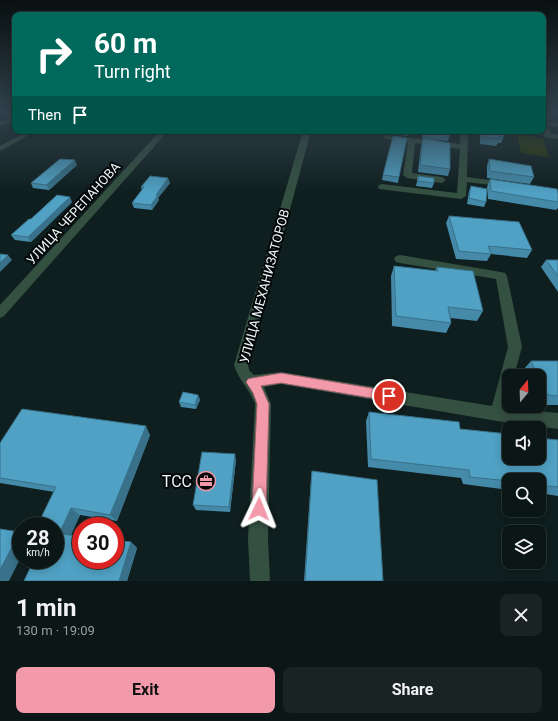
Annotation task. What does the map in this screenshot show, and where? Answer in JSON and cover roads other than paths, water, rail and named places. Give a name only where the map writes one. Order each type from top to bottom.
[{"type":"street","points":[[0,149],[18,139]]},
{"type":"street","name":"УЛИЦА ЧЕРЕПАНОВА","points":[[0,312],[157,139]]},
{"type":"street","name":"УЛИЦА МЕХАНИЗАТОРОВ","points":[[260,581],[258,539],[263,404],[258,391],[243,373],[241,365],[305,139]]},
{"type":"street","points":[[405,139],[463,147]]},
{"type":"street","points":[[382,187],[461,196],[463,179],[463,139]]},
{"type":"street","points":[[412,140],[407,174],[442,180]]},
{"type":"street","points":[[463,179],[511,186]]},
{"type":"street","points":[[400,259],[501,276],[514,347],[497,414]]},
{"type":"street","points":[[252,382],[281,378],[497,414],[558,421]]},
{"type":"place","name":"ТСС","points":[[206,481]]}]
